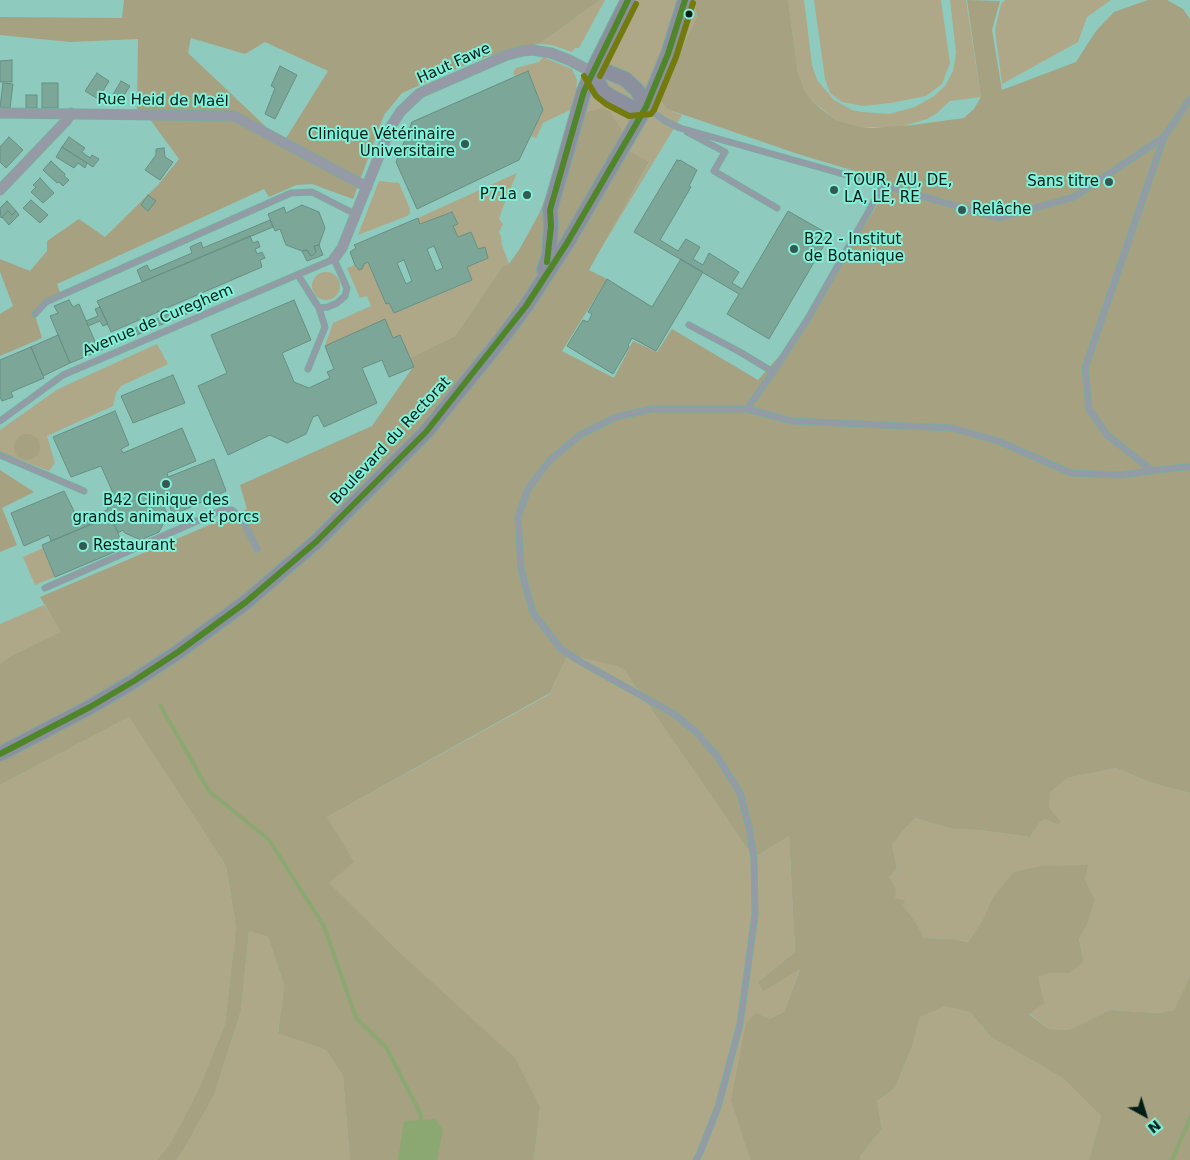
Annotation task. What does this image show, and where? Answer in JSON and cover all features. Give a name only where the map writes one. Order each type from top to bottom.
[{"type":"main road","points":[[526,306],[547,263],[551,226],[550,210],[582,98],[592,72],[628,0]]},
{"type":"main road","name":"Boulevard du Rectorat","points":[[0,754],[90,707],[141,676],[208,630],[280,574],[345,515],[426,432],[483,364],[526,306],[567,243],[646,107],[668,54],[685,0]]},
{"type":"main road","points":[[605,70],[625,79],[637,90],[646,107],[631,107],[610,96],[603,91],[592,72],[605,70]]},
{"type":"street","name":"Haut Fawe","points":[[334,259],[342,248],[396,118],[407,104],[420,93],[523,51],[542,51],[558,55],[592,72]]},
{"type":"street","name":"Rue Heid de Maël","points":[[0,113],[234,116],[367,187]]},
{"type":"street","points":[[0,190],[66,121],[71,113]]},
{"type":"lane","points":[[1153,471],[1107,435],[1089,409],[1085,368],[1164,137],[1190,98]]},
{"type":"lane","points":[[646,107],[665,121],[725,152],[714,171],[777,208]]},
{"type":"lane","points":[[680,128],[999,218],[1074,197],[1164,137]]},
{"type":"lane","points":[[748,409],[808,320],[883,186]]},
{"type":"lane","points":[[36,314],[46,302],[292,193],[312,192],[356,215]]},
{"type":"lane","points":[[318,308],[328,307],[346,296],[347,288],[334,259]]},
{"type":"lane","name":"Avenue de Cureghem","points":[[0,421],[63,375],[334,259]]},
{"type":"lane","points":[[298,274],[318,308],[325,327],[308,369]]},
{"type":"lane","points":[[689,325],[773,372]]},
{"type":"lane","points":[[696,1160],[718,1107],[740,1024],[755,915],[754,858],[749,827],[740,793],[718,756],[696,731],[674,714],[560,649],[532,613],[521,569],[518,516],[528,489],[550,460],[580,435],[616,417],[652,409],[748,409],[792,421],[952,428],[998,441],[1071,472],[1120,476],[1183,467],[1190,468]]},
{"type":"lane","points":[[0,455],[84,491]]},
{"type":"lane","points":[[45,588],[222,510],[232,510],[241,517],[257,549]]},
{"type":"shaded area","points":[[124,0],[600,0],[539,44],[520,47],[479,59],[402,93],[384,115],[353,199],[312,184],[296,185],[269,197],[264,189],[57,284],[60,293],[44,301],[34,312],[42,338],[0,356],[0,314],[13,306],[0,272],[0,259],[30,271],[47,251],[47,241],[79,219],[105,237],[158,185],[179,159],[144,111],[137,110],[138,39],[70,42],[0,35],[0,17],[122,18]],"holes":[[[191,38],[245,54],[265,42],[328,71],[283,143],[188,53]]]},
{"type":"shaded area","points":[[600,0],[605,0],[579,48],[575,48],[572,52],[552,45],[539,44]]},
{"type":"shaded area","points":[[628,0],[694,0],[697,16],[661,93],[667,109],[682,115],[588,270],[649,163],[617,145],[577,115]]},
{"type":"shaded area","points":[[694,0],[788,0],[798,73],[804,89],[812,101],[836,120],[872,128],[964,118],[974,109],[981,97],[967,0],[1000,1],[992,30],[1002,90],[1076,62],[1096,31],[1114,12],[1148,0],[1167,0],[1183,9],[1190,19],[1190,793],[1152,783],[1116,768],[1067,778],[1050,792],[1049,808],[1061,822],[1058,825],[1045,819],[1040,822],[1030,837],[979,830],[952,829],[915,818],[892,845],[897,868],[889,877],[896,890],[895,898],[905,900],[903,905],[917,924],[924,938],[952,939],[968,942],[982,921],[993,897],[1014,872],[1041,866],[1088,865],[1085,880],[1095,900],[1087,925],[1079,939],[1084,962],[1070,973],[1050,973],[1038,977],[1044,1003],[1029,1014],[1049,1029],[1070,1030],[1110,1010],[1159,1013],[1174,1010],[1190,977],[1190,1160],[1089,1160],[1101,1116],[1063,1078],[991,1037],[970,1012],[945,1006],[920,1017],[912,1047],[895,1088],[877,1101],[882,1129],[860,1156],[860,1160],[750,1160],[731,1101],[746,1023],[756,1013],[769,1019],[784,1012],[800,969],[763,991],[758,982],[795,952],[789,836],[754,858],[625,671],[619,667],[568,654],[550,693],[327,817],[354,862],[329,883],[399,952],[515,1058],[540,1107],[534,1160],[350,1160],[343,1076],[326,1050],[278,1033],[284,985],[268,937],[249,931],[241,1011],[214,1095],[176,1160],[157,1160],[171,1142],[198,1091],[225,1024],[236,927],[226,866],[129,717],[0,785],[0,664],[11,656],[61,632],[40,597],[247,509],[240,485],[372,426],[413,367],[410,358],[455,336],[502,267],[509,264],[519,250],[539,214],[577,115],[602,108],[610,112],[622,131],[617,145],[649,162],[589,270],[607,279],[562,351],[614,378],[633,341],[657,352],[672,329],[758,380],[797,336],[891,182],[798,154],[667,109],[662,102],[661,93],[697,16]]},
{"type":"shaded area","points":[[788,0],[804,0],[812,65],[817,80],[834,100],[852,110],[889,114],[915,107],[934,96],[945,86],[953,71],[956,53],[950,0],[966,0],[981,97],[950,101],[927,119],[900,127],[861,127],[836,120],[812,101],[804,89],[798,73]]},
{"type":"shaded area","points":[[814,0],[941,0],[950,63],[942,84],[926,96],[891,103],[863,106],[842,102],[830,93],[825,79]]},
{"type":"shaded area","points":[[1005,0],[1111,0],[1087,17],[1078,42],[1002,84],[995,30],[1001,4]]},
{"type":"shaded area","points":[[543,57],[572,69],[577,80],[576,92],[572,109],[543,123],[536,138],[531,136],[543,110],[528,71],[515,76],[513,73],[516,68],[539,62]]},
{"type":"shaded area","points":[[517,173],[499,219],[503,224],[499,232],[509,264],[502,267],[455,336],[410,358],[393,338],[385,320],[325,346],[333,323],[371,306],[367,296],[360,298],[347,268],[355,265],[359,270],[368,262],[386,304],[389,303],[394,313],[472,280],[467,267],[488,258],[485,247],[478,249],[471,232],[458,237],[453,226],[458,224],[452,212],[420,224],[418,218]]},
{"type":"shaded area","points":[[379,181],[399,183],[410,213],[407,216],[358,235]]},
{"type":"shaded area","points":[[326,272],[336,276],[340,286],[336,296],[326,300],[316,296],[312,286],[316,276]]},
{"type":"shaded area","points":[[157,344],[168,364],[121,386],[116,393],[113,406],[47,436],[55,463],[49,471],[0,452],[0,430],[58,389]]},
{"type":"shaded area","points":[[27,434],[36,438],[40,447],[36,456],[27,460],[18,456],[14,447],[18,438]]},
{"type":"shaded area","points":[[0,470],[34,492],[2,508],[17,545],[0,552]]},
{"type":"shaded area","points":[[43,548],[55,577],[35,585],[23,557]]},
{"type":"shaded area","points":[[44,605],[62,632],[11,656],[0,664],[0,624]]},
{"type":"shaded area","points":[[568,653],[619,667],[625,671],[754,858],[789,836],[795,952],[758,982],[763,990],[800,968],[784,1012],[769,1019],[731,1101],[750,1160],[534,1160],[540,1107],[399,952],[328,883],[327,817],[550,694]]},
{"type":"shaded area","points":[[129,717],[226,866],[236,927],[225,1024],[198,1091],[171,1142],[157,1160],[0,1160],[0,785]]},
{"type":"shaded area","points":[[1116,768],[1152,783],[1190,793],[1190,977],[1175,1010],[1159,1013],[1110,1010],[1071,1030],[1049,1029],[1029,1013],[1037,977],[1050,973],[1070,973],[1084,962],[1079,939],[1087,925],[1095,900],[1085,880],[1087,865],[1068,866],[993,897],[982,921],[968,942],[952,939],[924,938],[917,924],[903,905],[895,898],[889,876],[897,868],[892,845],[915,818],[952,829],[979,830],[1030,837],[1040,822],[1045,819],[1058,825],[1048,808],[1050,791],[1067,778]]},
{"type":"shaded area","points":[[249,931],[268,937],[284,985],[278,1032],[326,1050],[343,1076],[350,1160],[176,1160],[214,1095],[241,1011]]},
{"type":"shaded area","points":[[945,1005],[970,1012],[991,1037],[1063,1078],[1101,1116],[1089,1160],[860,1160],[860,1156],[882,1129],[877,1101],[895,1088],[912,1047],[920,1017]]},
{"type":"shaded area","points":[[435,1119],[443,1130],[437,1160],[398,1160],[404,1121]]},
{"type":"building","points":[[12,60],[12,82],[0,82],[0,61]]},
{"type":"building","points":[[280,66],[297,75],[275,119],[265,114],[275,88],[271,86]]},
{"type":"building","name":"Clinique Vétérinaire Universitaire","points":[[528,71],[543,110],[519,160],[417,209],[396,162],[412,122]]},
{"type":"building","points":[[97,73],[109,81],[98,99],[85,91]]},
{"type":"building","points":[[121,81],[130,86],[119,103],[111,98]]},
{"type":"building","points":[[3,83],[13,84],[10,108],[0,107]]},
{"type":"building","points":[[42,83],[58,83],[58,108],[42,108]]},
{"type":"building","points":[[26,95],[37,95],[37,108],[26,108]]},
{"type":"building","points":[[9,137],[23,150],[6,168],[0,162],[0,147]]},
{"type":"building","points":[[69,137],[85,148],[82,152],[90,158],[92,155],[99,159],[93,167],[62,147]]},
{"type":"building","points":[[62,147],[87,163],[85,168],[78,163],[74,168],[56,157]]},
{"type":"building","points":[[164,148],[165,157],[173,162],[160,180],[145,170],[156,155],[156,149]]},
{"type":"building","name":"B22 - Institut de Botanique","points":[[677,160],[697,170],[689,186],[691,187],[660,240],[678,251],[686,239],[700,247],[693,259],[703,265],[709,253],[739,272],[732,283],[742,289],[788,211],[830,235],[769,339],[727,314],[739,294],[634,232]]},
{"type":"building","points":[[51,161],[69,180],[63,186],[43,170]]},
{"type":"building","points":[[40,178],[54,193],[43,203],[31,192],[36,187],[33,185]]},
{"type":"building","points":[[148,195],[156,201],[148,211],[141,205]]},
{"type":"building","points":[[31,200],[48,215],[40,223],[23,208]]},
{"type":"building","points":[[7,201],[16,211],[12,215],[8,211],[1,218],[0,208]]},
{"type":"building","points":[[302,205],[319,212],[325,228],[319,245],[314,246],[316,252],[312,256],[307,250],[302,251],[286,245],[280,229],[275,231],[268,214],[284,207],[286,213]]},
{"type":"building","points":[[8,211],[12,215],[16,211],[19,215],[9,225],[2,217]]},
{"type":"building","points":[[452,212],[458,224],[453,226],[458,237],[471,232],[478,249],[485,247],[488,258],[467,267],[472,280],[394,313],[389,303],[386,304],[368,262],[359,270],[350,252],[356,248],[354,245],[418,218],[420,224]],"holes":[[[434,246],[443,268],[436,271],[427,249]],[[404,260],[412,281],[406,284],[397,263]]]},
{"type":"building","points":[[270,220],[273,227],[142,282],[137,270],[147,265],[150,271],[192,253],[190,247],[201,242],[203,248]]},
{"type":"building","points":[[250,236],[253,243],[258,241],[260,247],[255,249],[257,254],[262,252],[265,258],[260,260],[262,267],[111,332],[97,301]]},
{"type":"building","points":[[319,245],[323,255],[307,261],[302,251],[307,250],[312,256],[316,252],[314,246]]},
{"type":"building","points":[[681,259],[703,272],[656,351],[632,338],[628,345],[629,347],[613,374],[567,346],[583,320],[588,322],[592,314],[588,312],[607,279],[652,307]]},
{"type":"building","points":[[219,292],[222,299],[99,351],[96,345]]},
{"type":"building","points":[[69,300],[73,307],[79,304],[99,351],[70,363],[50,316],[58,313],[54,306]]},
{"type":"building","points":[[294,300],[311,340],[282,353],[294,382],[309,388],[330,378],[327,372],[334,369],[325,346],[385,319],[393,338],[400,335],[414,367],[389,377],[382,360],[362,368],[377,403],[324,427],[318,415],[313,417],[306,434],[287,443],[270,435],[228,455],[198,386],[227,373],[211,335]]},
{"type":"building","points":[[100,307],[108,324],[103,326],[100,321],[88,326],[86,321],[98,316],[95,309]]},
{"type":"building","points":[[58,335],[70,363],[43,376],[31,347]]},
{"type":"building","points":[[31,347],[44,378],[11,392],[13,397],[2,401],[0,397],[0,360]]},
{"type":"building","points":[[173,375],[185,403],[133,423],[121,396]]},
{"type":"building","name":"B42 Clinique des grands animaux et porcs","points":[[115,411],[129,445],[121,449],[123,453],[182,428],[196,461],[167,473],[168,477],[214,459],[226,491],[173,515],[168,502],[162,503],[168,515],[159,532],[141,540],[125,533],[123,530],[118,533],[111,516],[51,541],[49,535],[24,546],[11,513],[64,491],[79,521],[107,510],[113,493],[101,466],[71,477],[53,437]]},
{"type":"building","name":"Restaurant","points":[[111,516],[124,548],[55,577],[42,545]]},
{"type":"waterway","points":[[160,705],[209,791],[269,840],[324,926],[356,1018],[386,1047],[421,1115],[420,1124]]},
{"type":"waterway","points":[[1172,1160],[1190,1118]]},
{"type":"transit line","points":[[547,262],[551,226],[550,210],[584,91],[628,0]]},
{"type":"transit line","points":[[0,754],[90,707],[134,681],[178,652],[246,602],[317,541],[426,432],[526,306],[567,243],[646,107],[668,54],[685,0]]},
{"type":"transit line","points":[[584,76],[596,96],[606,104],[629,116],[651,114],[676,57],[693,3]]},
{"type":"transit line","points":[[600,76],[636,4]]},
{"type":"place","name":"Clinique Vétérinaire Universitaire","points":[[465,144]]},
{"type":"place","name":"Sans titre","points":[[1109,182]]},
{"type":"place","name":"TOUR, AU, DE, LA, LE, RE","points":[[834,190]]},
{"type":"place","name":"P71a","points":[[527,195]]},
{"type":"place","name":"Relâche","points":[[962,210]]},
{"type":"place","name":"B22 - Institut de Botanique","points":[[794,249]]},
{"type":"place","name":"B42 Clinique des grands animaux et porcs","points":[[166,484]]},
{"type":"place","name":"Restaurant","points":[[83,546]]}]
